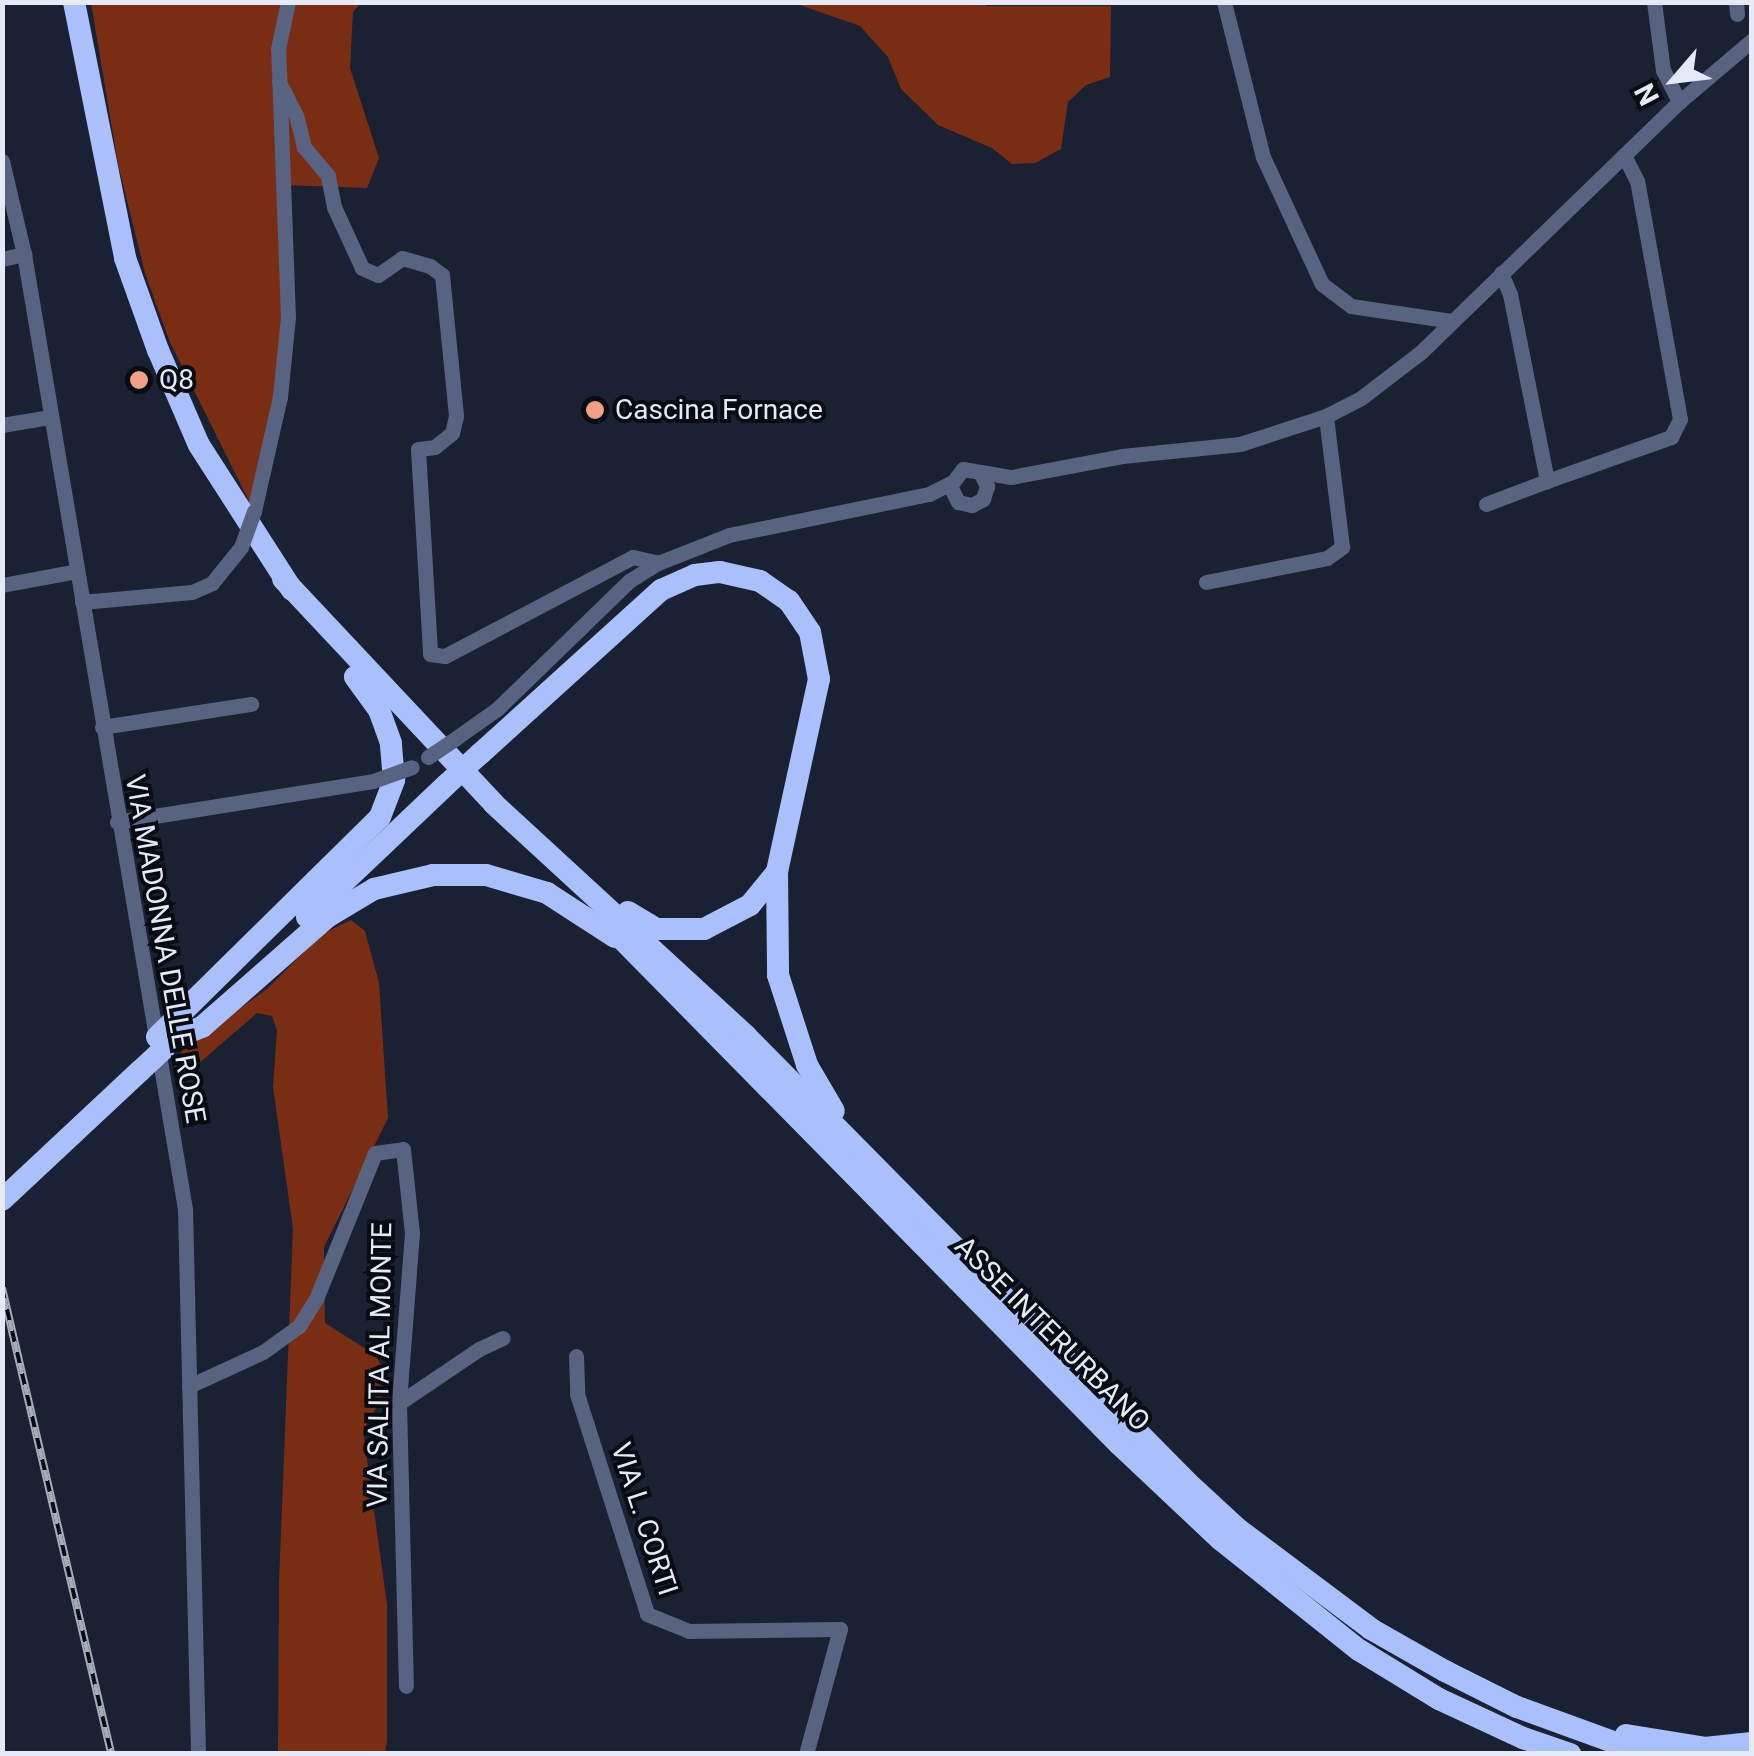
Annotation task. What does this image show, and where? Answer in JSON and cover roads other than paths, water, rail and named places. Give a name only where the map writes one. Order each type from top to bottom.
[{"type":"highway","points":[[74,2],[125,258],[151,332],[199,445],[283,579],[379,710],[394,764],[391,793],[368,832],[166,1041]]},
{"type":"highway","points":[[12,1191],[138,1065],[661,590],[704,574],[737,574],[760,582],[797,609],[818,660],[816,696],[776,872],[778,975],[807,1064],[834,1111],[967,1248],[987,1280]]},
{"type":"highway","points":[[283,579],[494,804],[746,1036],[987,1280]]},
{"type":"highway","points":[[494,804],[516,808],[610,900],[656,929],[693,931],[726,921],[750,906],[776,872]]},
{"type":"highway","name":"ASSE INTERURBANO","points":[[561,869],[627,947],[1105,1430],[1221,1540],[1359,1650],[1439,1699],[1523,1738],[1570,1754]]},
{"type":"highway","points":[[166,1041],[202,1027],[327,917],[374,889],[433,874],[486,875],[547,893],[627,947]]},
{"type":"highway","name":"ASSE INTERURBANO","points":[[987,1280],[1187,1482],[1272,1556],[1371,1629],[1516,1707],[1646,1754]]},
{"type":"highway","points":[[1516,1707],[1667,1742],[1716,1748],[1752,1743]]},
{"type":"street","points":[[82,602],[192,592],[212,584],[240,547],[254,511],[280,397],[288,317],[279,28],[288,2]]},
{"type":"street","points":[[1224,2],[1263,157],[1322,284],[1352,306],[1452,322]]},
{"type":"street","points":[[1654,2],[1663,70],[1679,102]]},
{"type":"street","points":[[117,822],[373,781],[412,767],[497,708],[629,581],[658,562],[730,535],[928,494],[951,483],[963,469],[1010,477],[1122,456],[1240,444],[1326,416],[1387,381],[1679,102],[1752,40]]},
{"type":"street","points":[[279,82],[296,116],[304,146],[328,176],[334,207],[362,268],[378,275],[402,258],[430,266],[442,275],[456,416],[452,433],[434,447],[418,450],[430,654],[444,656],[633,557],[658,562]]},
{"type":"street","points":[[1486,504],[1660,443],[1671,437],[1680,419],[1637,181],[1624,155]]},
{"type":"street","name":"VIA MADONNA DELLE ROSE","points":[[2,161],[24,254],[184,1209],[198,1754]]},
{"type":"street","points":[[2,259],[24,254]]},
{"type":"street","points":[[1501,274],[1510,294],[1547,481]]},
{"type":"street","points":[[2,425],[50,416]]},
{"type":"street","points":[[1206,582],[1327,558],[1342,547],[1326,416]]},
{"type":"street","points":[[980,472],[987,482],[986,494]]},
{"type":"street","points":[[928,494],[972,505],[1010,477]]},
{"type":"street","points":[[951,483],[956,500]]},
{"type":"street","points":[[2,584],[76,571]]},
{"type":"street","points":[[102,727],[251,704]]},
{"type":"street","name":"VIA SALITA AL MONTE","points":[[189,1386],[263,1352],[299,1326],[316,1299],[375,1153],[403,1149],[412,1233],[399,1403],[406,1686]]},
{"type":"street","points":[[399,1403],[479,1348],[503,1338]]},
{"type":"street","name":"VIA L. CORTI","points":[[576,1356],[577,1394],[647,1614],[690,1631],[840,1629],[806,1754]]},
{"type":"railway","points":[[2,1288],[111,1754]]},
{"type":"place","name":"Q8","points":[[139,380]]},
{"type":"place","name":"Cascina Fornace","points":[[595,410]]}]
